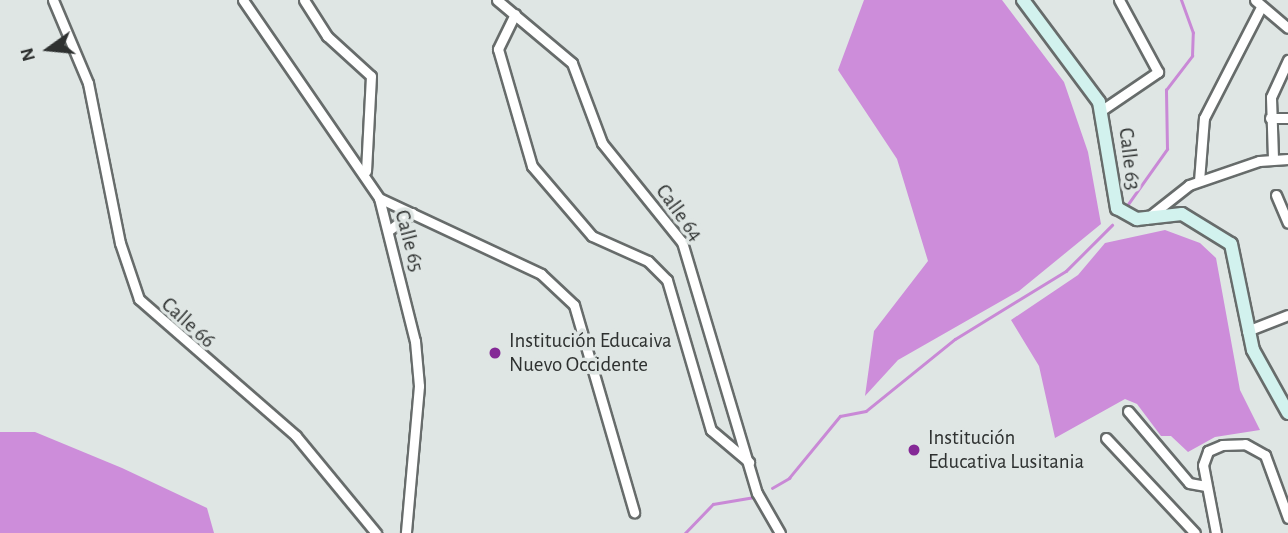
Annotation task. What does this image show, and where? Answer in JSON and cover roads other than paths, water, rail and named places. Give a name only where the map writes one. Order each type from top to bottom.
[{"type":"main road","name":"Calle 63","points":[[1023,0],[1102,110],[1117,208],[1146,219],[1182,214],[1228,239],[1237,258],[1247,331],[1258,365],[1288,413]]},
{"type":"street","name":"Calle 66","points":[[53,0],[89,83],[120,243],[139,299],[311,451],[376,533]]},
{"type":"street","name":"Calle 65","points":[[243,0],[366,173],[379,198],[419,386],[406,533]]},
{"type":"street","points":[[304,0],[327,36],[371,76],[366,173]]},
{"type":"street","name":"Calle 64","points":[[497,0],[572,63],[602,143],[682,242],[757,493],[769,520],[780,533]]},
{"type":"street","points":[[1102,110],[1158,72],[1120,0]]},
{"type":"street","points":[[1199,181],[1204,118],[1258,4],[1288,28]]},
{"type":"street","points":[[515,14],[498,49],[532,166],[582,227],[649,261],[667,280],[711,430],[749,462]]},
{"type":"street","points":[[1273,158],[1270,97],[1288,60]]},
{"type":"street","points":[[1270,118],[1288,118]]},
{"type":"street","points":[[1146,219],[1166,198],[1199,181],[1273,158],[1288,159]]},
{"type":"street","points":[[1276,195],[1288,223]]},
{"type":"street","points":[[379,198],[541,274],[574,305],[634,512]]},
{"type":"street","points":[[388,231],[412,213]]},
{"type":"street","points":[[1247,331],[1288,315]]},
{"type":"street","points":[[1128,411],[1189,483],[1206,486]]},
{"type":"street","points":[[1106,439],[1195,533]]},
{"type":"street","points":[[1213,532],[1206,486],[1208,452],[1222,445],[1254,446],[1270,463],[1288,518]]},
{"type":"waterway","points":[[1126,207],[1167,149],[1166,90],[1192,56],[1193,33],[1181,0]]},
{"type":"waterway","points":[[772,488],[789,478],[840,416],[866,411],[955,339],[1066,271],[1112,225]]},
{"type":"waterway","points":[[685,533],[713,504],[755,497]]},
{"type":"place","name":"Institución Educaiva Nuevo Occidente","points":[[495,353]]},
{"type":"place","name":"Institución Educativa Lusitania","points":[[914,450]]}]
